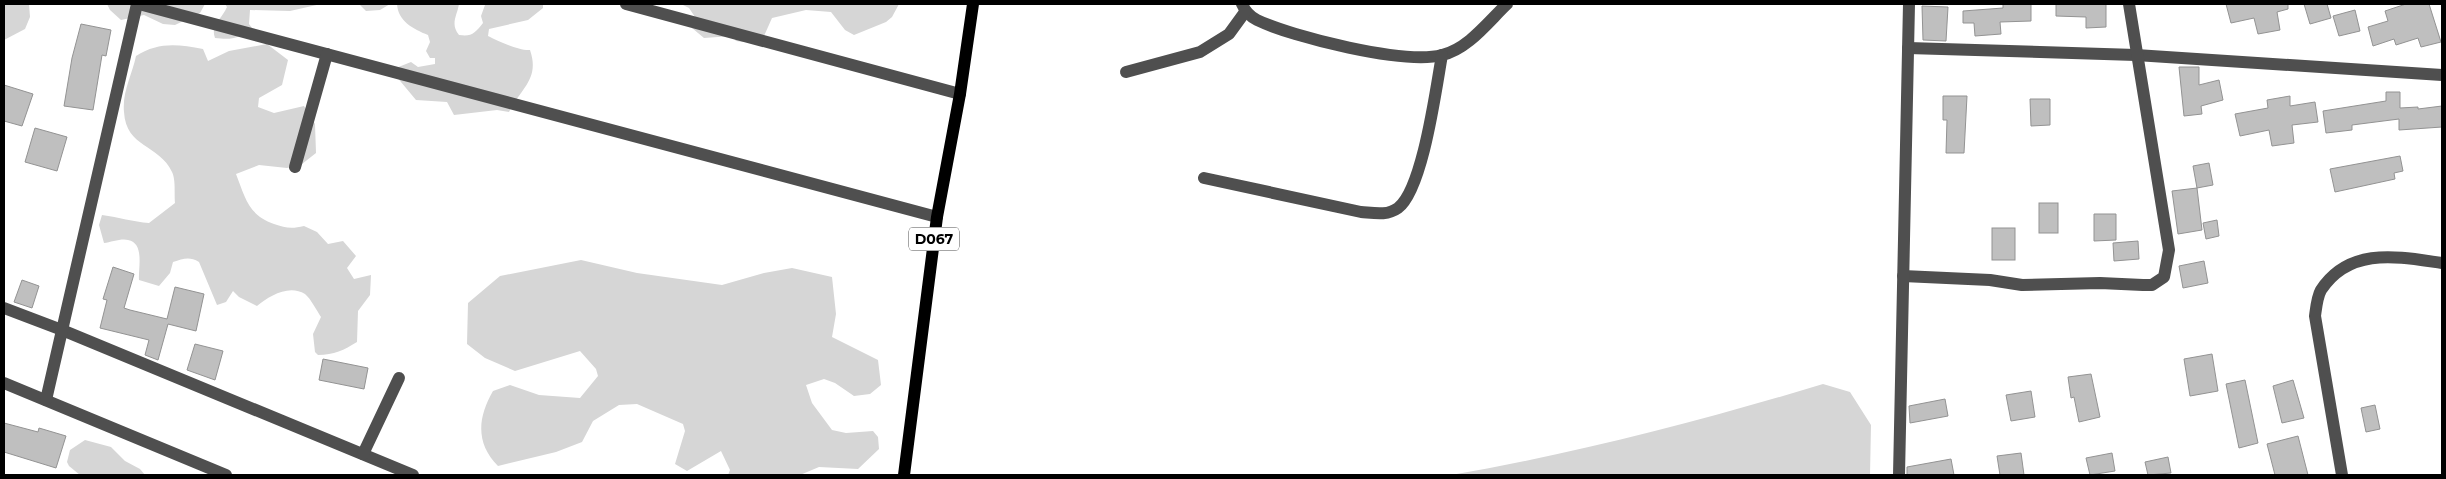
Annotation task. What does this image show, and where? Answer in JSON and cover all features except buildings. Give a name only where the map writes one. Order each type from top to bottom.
[{"type":"main road","name":"D067","points":[[904,475],[937,217],[960,94],[974,4]]},
{"type":"street","points":[[46,400],[138,4],[937,217]]},
{"type":"street","points":[[626,4],[960,94]]},
{"type":"street","points":[[1126,72],[1200,52],[1229,34],[1244,8],[1256,20],[1310,38],[1397,55],[1428,57],[1442,56],[1466,44],[1507,4]]},
{"type":"street","points":[[1899,475],[1909,4]]},
{"type":"street","points":[[1902,276],[1990,280],[2022,285],[2100,283],[2143,286],[2160,281],[2164,277],[2169,250],[2129,4]]},
{"type":"street","points":[[1908,48],[2136,55],[2442,75]]},
{"type":"street","points":[[295,167],[327,54]]},
{"type":"street","points":[[1204,178],[1361,212],[1386,214],[1397,209],[1405,201],[1410,191],[1424,148],[1442,56]]},
{"type":"street","points":[[2342,475],[2314,316],[2320,291],[2340,271],[2362,259],[2388,256],[2442,263]]},
{"type":"street","points":[[4,308],[62,330],[413,475]]},
{"type":"street","points":[[363,454],[399,378]]},
{"type":"street","points":[[4,383],[226,475]]},
{"type":"shaded area","points":[[4,4],[29,4],[30,17],[25,29],[4,40]]},
{"type":"shaded area","points":[[107,4],[205,4],[200,13],[175,25],[163,24],[144,15],[121,20],[110,10]]},
{"type":"shaded area","points":[[225,4],[321,4],[290,11],[250,10],[249,24],[252,28],[235,38],[215,38],[214,29],[227,7]]},
{"type":"shaded area","points":[[359,4],[390,4],[380,10],[366,11]]},
{"type":"shaded area","points":[[397,4],[459,4],[455,20],[456,31],[459,35],[467,35],[473,34],[483,23],[481,16],[485,5],[543,4],[543,8],[528,20],[489,29],[488,36],[515,47],[530,50],[533,69],[531,76],[509,112],[497,110],[454,115],[447,102],[416,100],[391,70],[411,62],[418,67],[435,64],[435,58],[430,58],[426,51],[430,42],[428,35],[403,20]]},
{"type":"shaded area","points":[[681,4],[899,4],[892,17],[886,22],[854,35],[845,30],[831,12],[806,10],[772,18],[764,36],[743,42],[736,41],[732,36],[704,38],[692,28],[695,17],[689,8]]},
{"type":"shaded area","points":[[267,44],[288,60],[282,85],[259,98],[258,107],[274,113],[304,106],[315,124],[316,153],[302,164],[287,168],[259,165],[236,174],[245,198],[258,216],[285,227],[296,228],[304,226],[317,232],[328,244],[343,241],[356,256],[347,268],[354,279],[371,275],[370,295],[358,311],[357,342],[334,353],[318,355],[315,352],[313,334],[321,317],[305,294],[292,290],[279,292],[257,306],[239,297],[233,291],[226,302],[217,305],[199,262],[189,259],[173,262],[170,273],[159,286],[139,280],[140,257],[137,246],[133,242],[126,240],[104,243],[99,225],[102,215],[149,223],[175,203],[172,172],[159,156],[131,133],[126,124],[124,97],[136,56],[152,48],[176,45],[203,49],[208,61],[229,51]]},
{"type":"shaded area","points":[[581,260],[637,273],[722,285],[764,273],[792,268],[832,277],[836,314],[832,337],[878,360],[881,385],[870,394],[854,396],[835,383],[824,379],[806,385],[812,403],[832,430],[846,433],[873,431],[878,437],[879,449],[858,469],[819,467],[800,475],[728,475],[730,470],[721,451],[687,471],[675,464],[685,431],[683,424],[637,404],[619,405],[593,421],[582,442],[556,452],[498,466],[485,448],[481,430],[484,410],[493,391],[510,385],[539,395],[580,398],[598,376],[596,369],[580,351],[515,371],[485,358],[467,344],[468,303],[500,276]]},
{"type":"shaded area","points":[[1823,384],[1850,392],[1871,425],[1870,475],[1451,475],[1545,457],[1638,435],[1731,411]]},
{"type":"shaded area","points":[[85,440],[111,447],[125,461],[140,469],[145,475],[80,475],[67,462],[70,450]]}]
